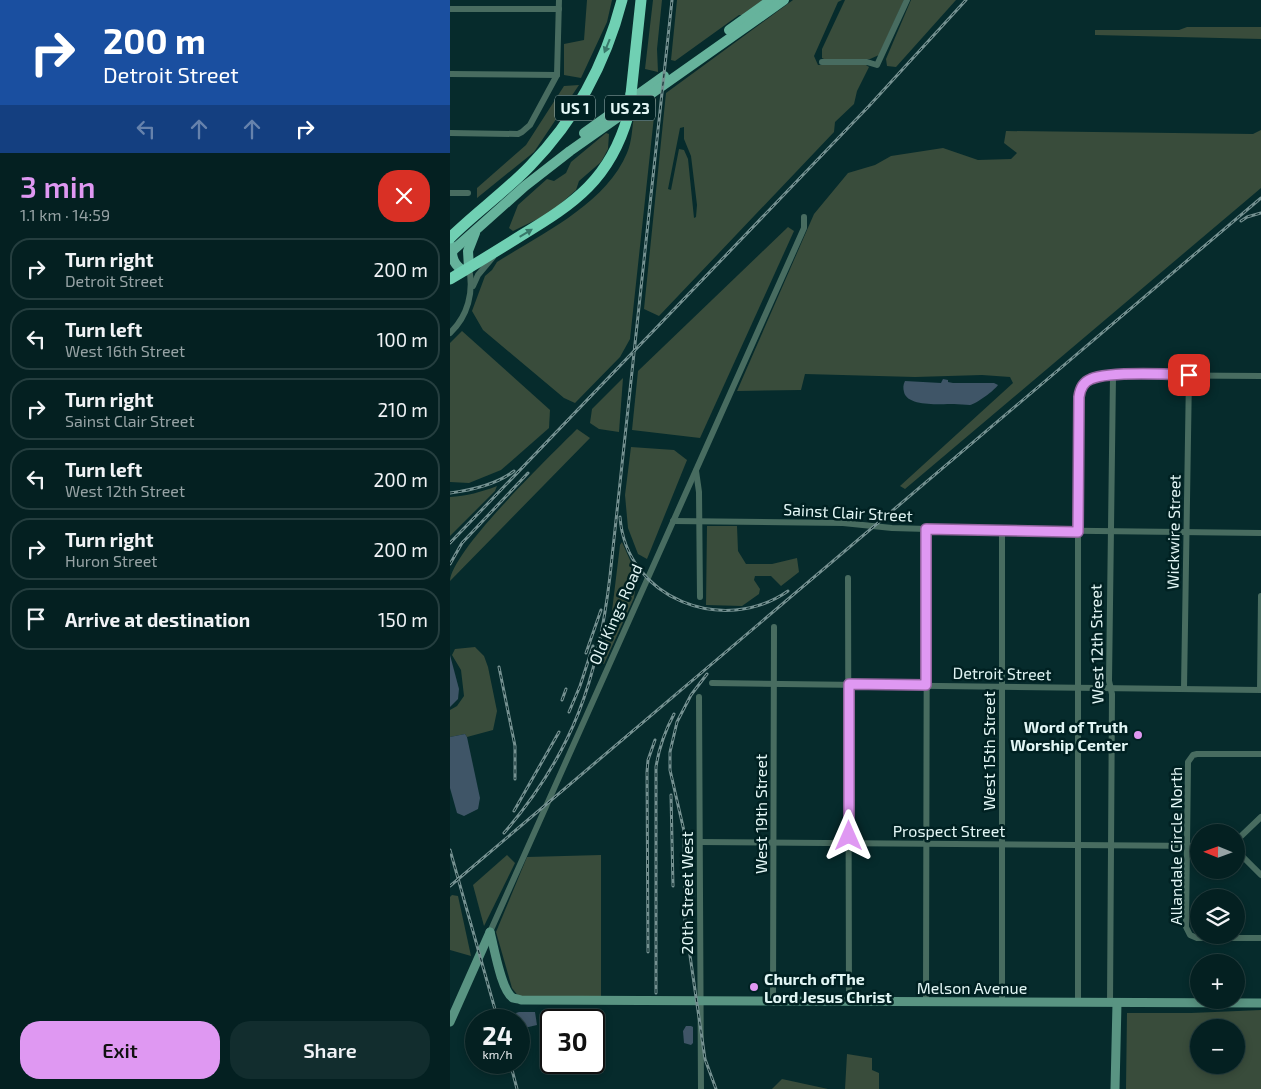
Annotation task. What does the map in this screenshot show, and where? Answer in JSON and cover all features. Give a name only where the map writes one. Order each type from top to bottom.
[{"type":"highway","name":"US 1","points":[[452,234],[490,204],[541,154],[579,103],[606,50],[622,0]]},
{"type":"highway","points":[[450,279],[569,206],[589,187],[611,158],[628,116],[632,94],[641,0]]},
{"type":"main road","name":"US 23","points":[[490,204],[687,64],[771,0]]},
{"type":"main road","name":"US 23","points":[[687,64],[784,0]]},
{"type":"main road","name":"US 23","points":[[451,252],[569,148]]},
{"type":"main road","points":[[452,234],[456,239],[451,252],[456,265],[467,269],[469,245],[478,228]]},
{"type":"street","points":[[450,133],[512,134],[522,132],[530,125],[557,76],[559,0]]},
{"type":"street","points":[[822,62],[867,62],[877,65],[907,0]]},
{"type":"street","points":[[450,9],[559,10]]},
{"type":"street","points":[[450,74],[557,76]]},
{"type":"street","points":[[450,193],[468,193]]},
{"type":"street","name":"Old Kings Road","points":[[450,1022],[804,228],[804,217]]},
{"type":"street","points":[[450,333],[463,318],[478,275],[509,244]]},
{"type":"street","points":[[467,269],[472,280],[470,297]]},
{"type":"street","points":[[1112,375],[1261,376]]},
{"type":"street","name":"West 12th Street","points":[[1078,1002],[1079,397],[1085,382],[1092,378],[1112,375],[1109,681],[1111,688],[1115,1089]]},
{"type":"street","name":"Wickwire Street","points":[[1184,689],[1189,375]]},
{"type":"street","points":[[696,470],[700,521],[700,597]]},
{"type":"street","name":"Sainst Clair Street","points":[[673,521],[842,523],[872,527],[926,529],[1261,533]]},
{"type":"street","points":[[926,529],[926,1001]]},
{"type":"street","name":"West 15th Street","points":[[1002,530],[1002,1002]]},
{"type":"street","points":[[848,578],[850,1002]]},
{"type":"street","points":[[1260,690],[1261,596]]},
{"type":"street","name":"West 19th Street","points":[[773,1001],[774,627]]},
{"type":"street","name":"Detroit Street","points":[[712,683],[1260,690]]},
{"type":"street","name":"20th Street West","points":[[699,697],[701,1089]]},
{"type":"street","name":"Allandale Circle North","points":[[1261,754],[1197,754],[1190,758],[1187,765],[1186,846],[1186,927],[1190,935],[1197,938],[1261,938]]},
{"type":"street","points":[[1245,832],[1261,817]]},
{"type":"street","name":"Prospect Street","points":[[700,842],[1190,846]]},
{"type":"street","points":[[1245,859],[1261,875]]},
{"type":"street","name":"Melson Avenue","points":[[490,932],[504,985],[513,998],[521,1000],[1261,1003]]},
{"type":"green space","points":[[587,0],[612,0],[607,22],[581,78],[564,75],[564,44],[584,40]]},
{"type":"green space","points":[[653,0],[662,0],[657,49],[658,72],[645,69]]},
{"type":"green space","points":[[677,0],[763,0],[675,61],[671,60]]},
{"type":"green space","points":[[793,0],[842,0],[838,2],[814,56],[818,65],[866,65],[869,67],[857,91],[854,104],[835,122],[834,132],[659,316],[644,309],[666,93]],"holes":[[[684,127],[684,139],[691,156],[697,205],[696,217],[694,218],[688,159],[684,150],[679,149],[671,190],[668,189],[680,128]]]},
{"type":"green space","points":[[845,0],[904,0],[879,55],[870,59],[826,60],[822,58],[822,49]]},
{"type":"green space","points":[[911,0],[956,0],[896,67],[887,66],[886,59]]},
{"type":"green space","points":[[1187,27],[1261,27],[1261,39],[1095,35],[1095,30],[1179,30]]},
{"type":"green space","points":[[579,85],[534,152],[477,198],[477,188],[526,145],[564,86]]},
{"type":"green space","points":[[656,98],[630,339],[620,357],[575,403],[564,398],[483,330],[472,311],[485,276],[497,262],[571,216],[604,188],[617,171],[629,149],[634,116]]},
{"type":"green space","points":[[1261,130],[1261,188],[905,489],[900,486],[1013,383],[1010,377],[982,375],[915,377],[805,374],[801,390],[737,391],[814,214],[848,173],[875,165],[891,156],[943,148],[978,160],[1011,159],[1017,153],[1004,143],[1006,131],[1253,134]]},
{"type":"green space","points":[[606,133],[609,134],[608,149],[601,162],[579,181],[576,190],[550,213],[513,231],[509,228],[518,205],[547,179],[554,181],[566,173],[571,162]]},
{"type":"green space","points":[[788,227],[794,231],[700,438],[632,430],[638,371]]},
{"type":"green space","points":[[462,331],[550,410],[549,428],[501,470],[469,483],[450,482],[450,343]]},
{"type":"green space","points":[[623,378],[619,432],[599,429],[590,423],[592,409]]},
{"type":"green space","points":[[577,429],[590,438],[450,581],[455,567],[484,526],[526,480]]},
{"type":"green space","points":[[631,447],[674,450],[687,460],[647,559],[638,554],[628,528],[625,495]]},
{"type":"green space","points":[[497,486],[495,491],[450,536],[450,497],[462,496]]},
{"type":"green space","points":[[707,526],[737,526],[738,551],[746,564],[772,564],[797,558],[799,572],[781,586],[771,576],[755,576],[754,580],[760,589],[759,594],[742,606],[706,605]]},
{"type":"green space","points":[[622,542],[637,576],[634,598],[604,664],[600,661],[611,619],[620,545]]},
{"type":"green space","points":[[475,647],[484,656],[488,667],[497,711],[493,730],[467,737],[465,734],[450,737],[450,710],[457,706],[464,696],[461,670],[452,655],[455,649]]},
{"type":"green space","points":[[507,855],[515,863],[484,926],[473,885]]},
{"type":"green space","points":[[601,855],[601,998],[519,997],[512,988],[496,932],[527,857]]},
{"type":"green space","points":[[452,895],[458,896],[471,956],[450,950],[450,897]]},
{"type":"green space","points":[[1261,1010],[1261,1089],[1126,1089],[1127,1013]]},
{"type":"green space","points":[[847,1054],[872,1058],[872,1070],[879,1073],[879,1089],[845,1089]]},
{"type":"green space","points":[[782,1079],[828,1089],[772,1089]]},
{"type":"water","points":[[943,379],[953,383],[994,383],[998,385],[970,405],[918,402],[911,400],[904,392],[905,381],[941,383]]},
{"type":"water","points":[[450,655],[459,689],[458,699],[450,707]]},
{"type":"water","points":[[465,734],[480,798],[478,809],[464,816],[457,813],[450,788],[450,737]]},
{"type":"water","points":[[530,1012],[535,1012],[537,1025],[530,1027]]},
{"type":"water","points":[[686,1026],[693,1027],[693,1043],[691,1045],[684,1043],[683,1031]]},
{"type":"railway","points":[[504,833],[548,774],[565,744],[578,713],[598,648],[610,576],[672,0]]},
{"type":"railway","points":[[450,543],[869,106],[966,0]]},
{"type":"railway","points":[[450,886],[1261,198]]},
{"type":"railway","points":[[1241,221],[1261,213]]},
{"type":"railway","points":[[450,493],[484,486],[500,480],[514,471]]},
{"type":"railway","points":[[450,564],[462,543],[528,473]]},
{"type":"railway","points":[[620,517],[626,546],[640,569],[659,588],[682,602],[708,609],[736,610],[763,604],[788,591]]},
{"type":"railway","points":[[586,653],[601,610]]},
{"type":"railway","points":[[569,712],[593,646]]},
{"type":"railway","points":[[499,667],[515,746],[515,779]]},
{"type":"railway","points":[[707,674],[691,695],[677,722],[670,752],[670,770],[684,831],[685,921],[705,1059],[716,1089]]},
{"type":"railway","points":[[562,700],[566,689]]},
{"type":"railway","points":[[656,993],[656,767],[663,739],[674,714]]},
{"type":"railway","points":[[514,811],[559,732]]},
{"type":"railway","points":[[648,952],[647,772],[648,760],[655,740]]},
{"type":"railway","points":[[671,795],[673,886]]},
{"type":"railway","points":[[450,850],[495,1009]]},
{"type":"railway","points":[[513,1074],[517,1089]]},
{"type":"place","name":"Word of Truth Worship Center","points":[[1138,735]]},
{"type":"place","name":"Church ofThe Lord Jesus Christ","points":[[754,987]]},
{"type":"route","points":[[849,836],[849,684],[926,685],[926,529],[1078,532],[1079,397],[1082,386],[1092,378],[1112,375],[1189,375]]}]
